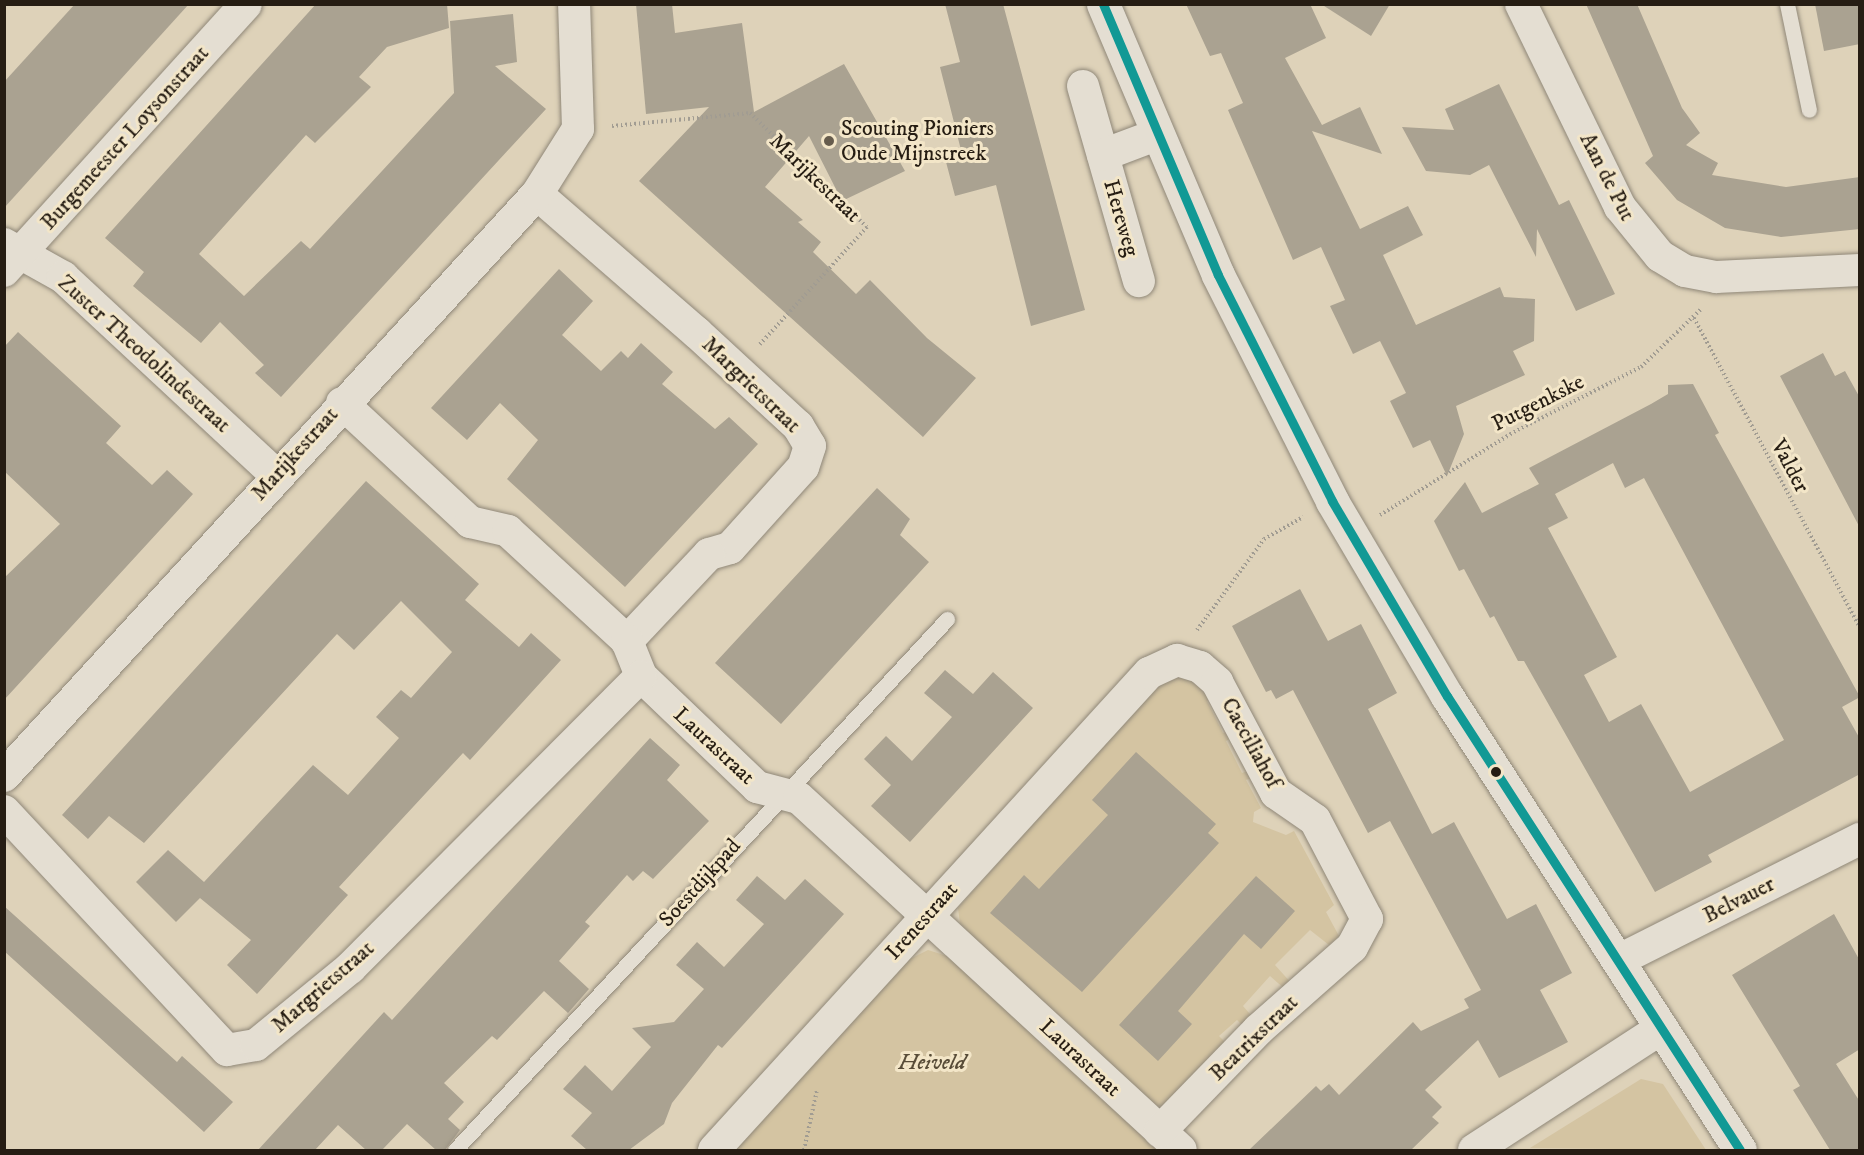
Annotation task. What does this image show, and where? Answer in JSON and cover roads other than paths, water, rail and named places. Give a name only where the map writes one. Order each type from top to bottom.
[{"type":"street","name":"Burgemeester Loysonstraat","points":[[10,257],[246,4]]},
{"type":"street","name":"Marijkestraat","points":[[4,776],[276,475],[537,194],[578,129],[574,4]]},
{"type":"street","points":[[1103,4],[1156,135],[1231,303],[1332,501],[1447,696],[1740,1150]]},
{"type":"street","name":"Aan de Put","points":[[1521,4],[1635,232],[1684,271],[1716,277],[1860,270]]},
{"type":"street","name":"Hereweg","points":[[1083,86],[1139,282]]},
{"type":"street","name":"Hereweg","points":[[1103,155],[1156,135]]},
{"type":"street","name":"Margrietstraat","points":[[537,194],[798,426],[810,446],[808,458],[730,548],[709,554],[627,641]]},
{"type":"street","name":"Zuster Theodolindestraat","points":[[10,257],[63,277],[276,475]]},
{"type":"street","name":"Laurastraat","points":[[342,403],[470,522],[508,531],[627,641],[641,676],[757,787],[780,795],[799,798],[1171,1141]]},
{"type":"street","name":"Caeciliahof","points":[[1130,693],[1149,673],[1177,660],[1200,667],[1217,682],[1276,793],[1315,820],[1367,919],[1352,947]]},
{"type":"street","name":"Margrietstraat","points":[[4,811],[227,1050],[256,1045],[350,968],[641,676]]},
{"type":"street","name":"Irenestraat","points":[[714,1150],[1130,693]]},
{"type":"street","name":"Belvauer","points":[[1619,960],[1860,839]]},
{"type":"street","name":"Beatrixstraat","points":[[1171,1141],[1258,1030],[1352,947]]},
{"type":"street","points":[[1474,1150],[1662,1028]]},
{"type":"lane","points":[[1787,4],[1809,110]]},
{"type":"lane","name":"Soestdijkpad","points":[[456,1150],[780,795],[947,619]]},
{"type":"place","name":"Scouting Pioniers Oude Mijnstreek","points":[[829,141]]},
{"type":"park label","name":"Heiveld","points":[[932,1063]]}]
